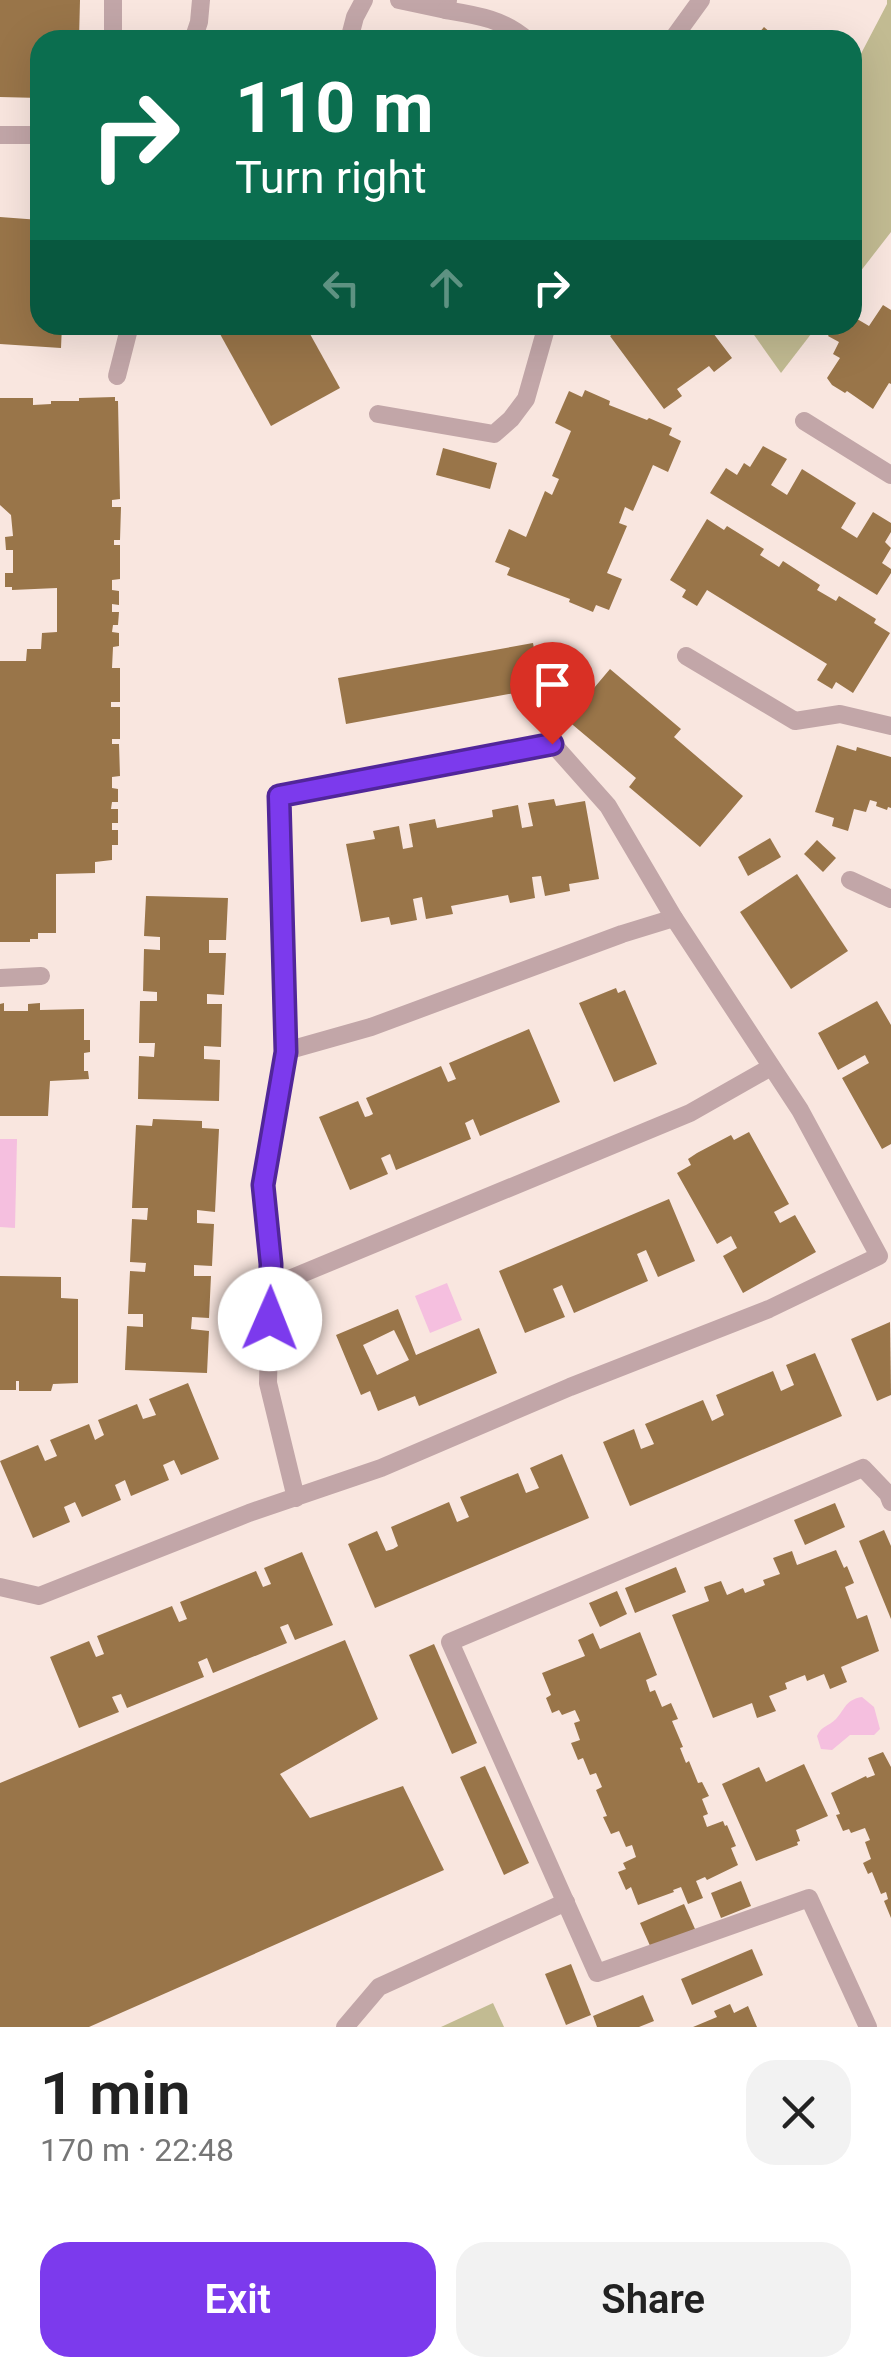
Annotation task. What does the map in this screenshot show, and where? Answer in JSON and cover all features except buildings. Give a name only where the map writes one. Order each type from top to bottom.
[{"type":"lane","points":[[112,0],[112,30]]},
{"type":"lane","points":[[196,30],[201,0]]},
{"type":"lane","points":[[352,30],[364,0]]},
{"type":"lane","points":[[399,0],[448,5],[515,30]]},
{"type":"lane","points":[[679,30],[701,0]]},
{"type":"lane","points":[[0,135],[30,135]]},
{"type":"lane","points":[[117,376],[127,335]]},
{"type":"lane","points":[[378,414],[494,434],[526,399],[544,335]]},
{"type":"lane","points":[[804,421],[891,475]]},
{"type":"lane","points":[[686,656],[794,721],[840,714],[891,726]]},
{"type":"lane","points":[[0,1587],[39,1596],[381,1468],[570,1387],[769,1309],[879,1256],[800,1110],[674,918],[608,806],[552,744],[279,796],[286,1052],[263,1185],[271,1264],[268,1383],[296,1498]]},
{"type":"lane","points":[[850,880],[891,899]]},
{"type":"lane","points":[[286,1052],[371,1027],[674,918]]},
{"type":"lane","points":[[0,978],[41,976]]},
{"type":"lane","points":[[270,1287],[690,1114],[770,1067]]},
{"type":"lane","points":[[868,2027],[809,1898],[598,1973],[450,1642],[862,1468],[891,1502]]},
{"type":"lane","points":[[345,2027],[380,1987],[566,1902]]},
{"type":"shaded area","points":[[891,0],[891,232],[862,269],[862,52]]},
{"type":"shaded area","points":[[754,335],[810,335],[781,373]]},
{"type":"shaded area","points":[[0,1139],[17,1139],[15,1228],[0,1227]]},
{"type":"shaded area","points":[[447,1283],[462,1320],[430,1333],[415,1296]]},
{"type":"shaded area","points":[[862,1697],[874,1707],[880,1729],[874,1735],[850,1735],[832,1750],[821,1749],[817,1736],[821,1730],[849,1702]]},
{"type":"shaded area","points":[[493,2003],[504,2027],[441,2027]]},
{"type":"route","points":[[270,1319],[271,1264],[263,1185],[286,1052],[279,796],[552,744]]}]
